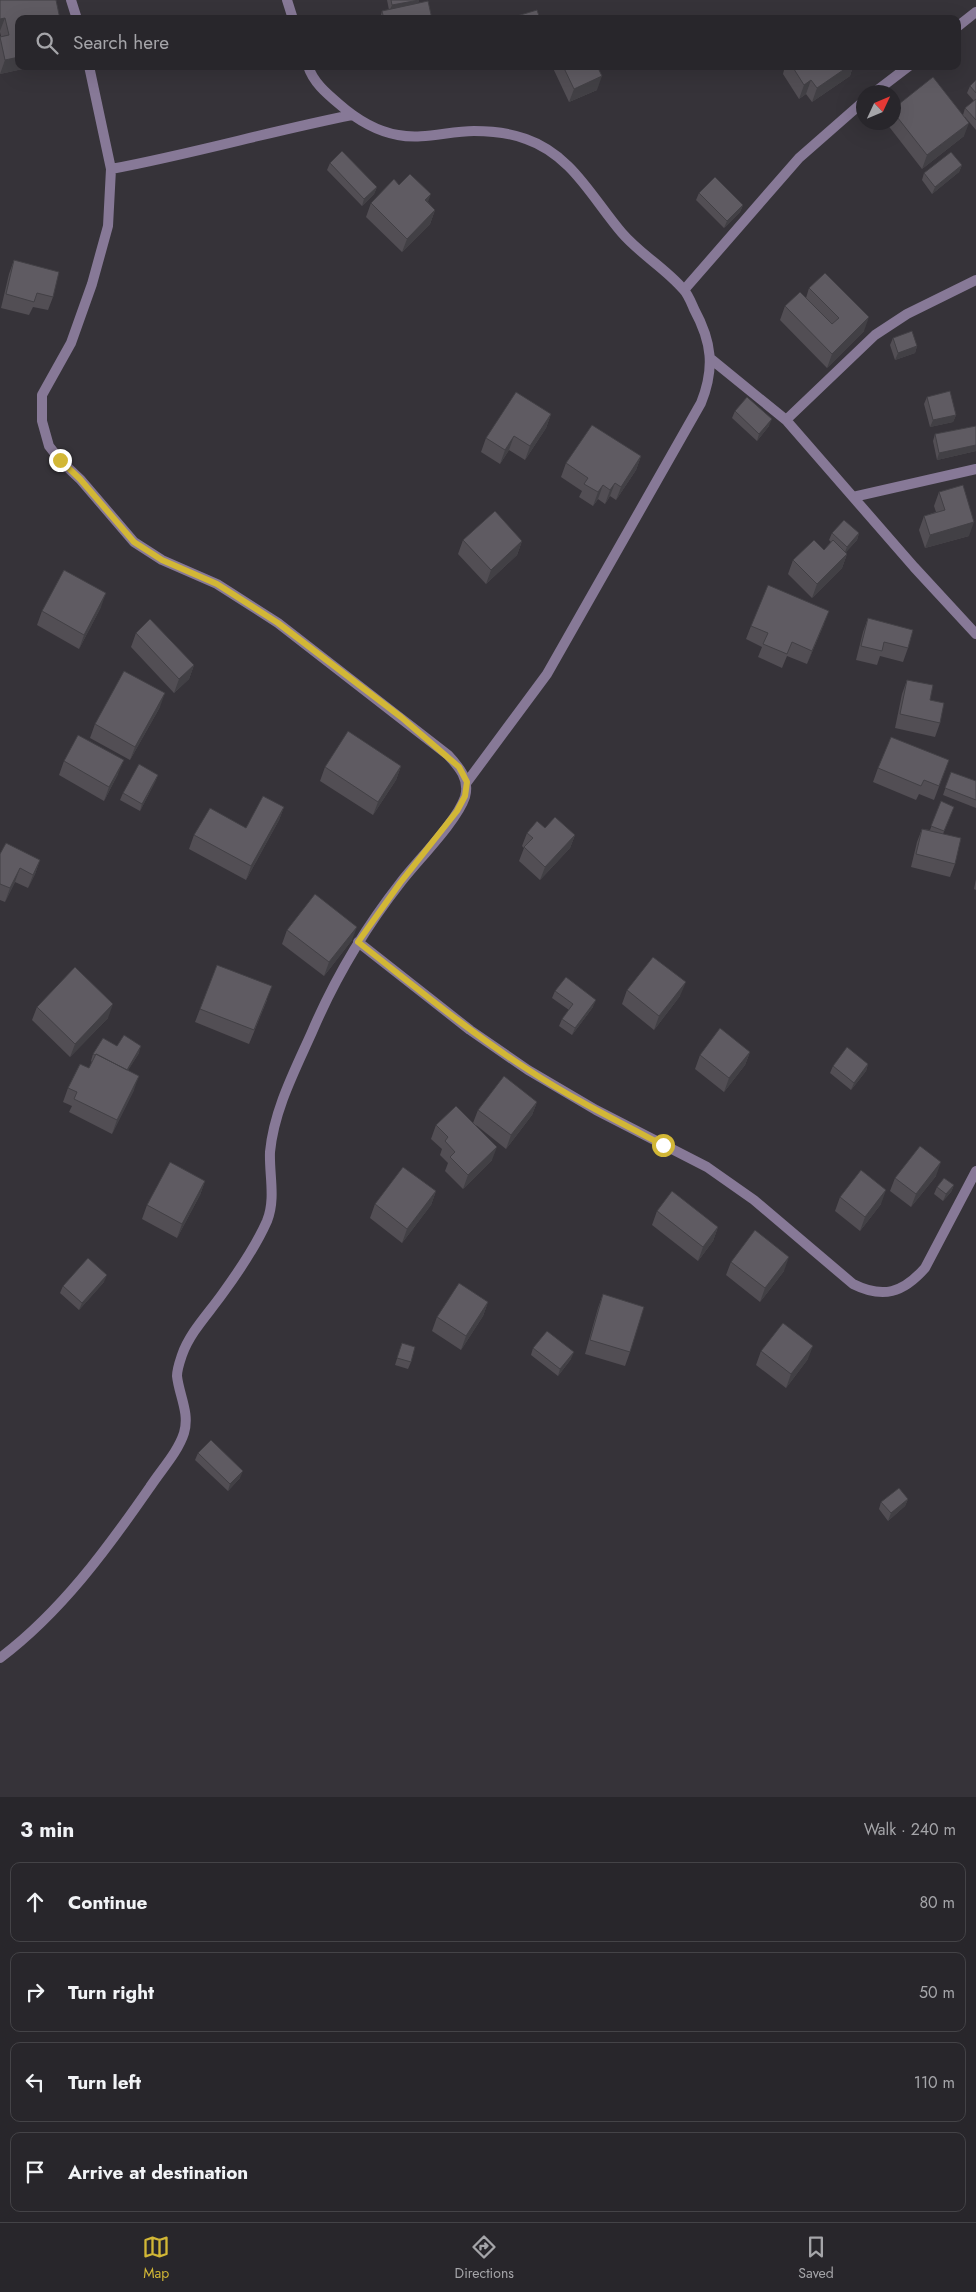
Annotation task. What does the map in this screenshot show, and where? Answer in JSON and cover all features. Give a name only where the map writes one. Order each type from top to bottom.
[{"type":"street","points":[[71,0],[76,15]]},
{"type":"street","points":[[287,0],[292,15]]},
{"type":"street","points":[[961,24],[976,12]]},
{"type":"street","points":[[90,70],[111,169],[108,226],[92,284],[71,343],[42,395],[42,421],[49,446],[134,542],[162,560],[217,584],[278,623],[448,755],[459,767],[467,782]]},
{"type":"street","points":[[0,1658],[34,1629],[70,1592],[110,1544],[175,1451],[184,1432],[186,1412],[177,1373],[182,1353],[193,1333],[224,1292],[252,1248],[268,1218],[272,1197],[270,1152],[280,1105],[320,1011],[358,942],[400,883],[457,811],[465,796],[467,782],[547,674],[701,403],[709,383],[711,359],[703,326],[684,290],[628,241],[582,180],[551,151],[526,139],[504,133],[473,131],[431,136],[400,136],[376,129],[352,115],[324,92],[310,70]]},
{"type":"street","points":[[884,85],[904,70]]},
{"type":"street","points":[[684,290],[799,158],[856,108]]},
{"type":"street","points":[[111,169],[166,159],[214,146],[352,115]]},
{"type":"street","points":[[786,420],[875,335],[908,314],[976,280]]},
{"type":"street","points":[[711,359],[786,420],[976,634]]},
{"type":"street","points":[[853,497],[976,469]]},
{"type":"street","points":[[358,942],[470,1030],[528,1070],[596,1110],[707,1167],[754,1200],[853,1284],[869,1292],[894,1292],[914,1281],[926,1268],[976,1172]]},
{"type":"building","points":[[0,0],[56,0],[59,15],[15,15],[15,58],[5,60],[0,37],[9,35],[5,18],[0,19]]},
{"type":"building","points":[[391,0],[419,0],[392,5]]},
{"type":"building","points":[[428,1],[431,15],[383,15],[382,11]]},
{"type":"building","points":[[537,10],[539,15],[520,15]]},
{"type":"building","points":[[565,70],[599,70],[602,76],[574,89]]},
{"type":"building","points":[[795,70],[843,70],[817,88],[811,80],[804,85]]},
{"type":"building","points":[[933,77],[969,123],[927,155],[901,122],[901,102]]},
{"type":"building","points":[[976,80],[976,93],[970,86]]},
{"type":"building","points":[[976,99],[976,120],[965,108]]},
{"type":"building","points":[[342,151],[377,187],[364,199],[330,163]]},
{"type":"building","points":[[951,152],[962,165],[935,187],[924,173]]},
{"type":"building","points":[[410,174],[431,194],[425,200],[435,210],[407,239],[371,203],[394,179],[399,185]]},
{"type":"building","points":[[715,177],[743,205],[727,221],[699,193]]},
{"type":"building","points":[[14,260],[59,272],[53,297],[37,293],[34,302],[6,294]]},
{"type":"building","points":[[825,273],[869,317],[832,354],[785,306],[800,292],[832,324],[839,318],[809,288]]},
{"type":"building","points":[[912,331],[917,346],[898,353],[893,338]]},
{"type":"building","points":[[950,391],[956,415],[933,420],[927,397]]},
{"type":"building","points":[[516,392],[551,414],[530,446],[514,436],[505,450],[486,438]]},
{"type":"building","points":[[747,397],[772,419],[759,434],[735,411]]},
{"type":"building","points":[[592,425],[641,456],[621,487],[615,483],[610,490],[603,485],[598,492],[584,484],[588,478],[566,463]]},
{"type":"building","points":[[976,426],[976,445],[939,453],[935,434]]},
{"type":"building","points":[[963,485],[974,522],[930,535],[924,516],[945,510],[939,492]]},
{"type":"building","points":[[495,511],[522,541],[491,570],[463,540]]},
{"type":"building","points":[[844,520],[859,533],[847,547],[832,533]]},
{"type":"building","points":[[814,540],[824,550],[833,540],[847,554],[817,584],[793,560]]},
{"type":"building","points":[[64,570],[106,593],[84,635],[42,611]]},
{"type":"building","points":[[768,585],[829,611],[812,651],[792,642],[787,654],[763,644],[768,633],[751,626]]},
{"type":"building","points":[[868,618],[913,630],[908,648],[884,642],[882,651],[861,646]]},
{"type":"building","points":[[150,619],[194,665],[179,679],[136,633]]},
{"type":"building","points":[[124,671],[165,693],[135,747],[95,724]]},
{"type":"building","points":[[907,680],[933,685],[930,700],[944,703],[940,723],[900,714]]},
{"type":"building","points":[[348,731],[401,766],[378,802],[325,767]]},
{"type":"building","points":[[78,735],[124,760],[109,787],[64,761]]},
{"type":"building","points":[[891,737],[949,760],[939,786],[924,780],[921,786],[878,768]]},
{"type":"building","points":[[139,764],[158,775],[142,804],[123,793]]},
{"type":"building","points":[[951,772],[976,781],[976,800],[945,788]]},
{"type":"building","points":[[263,796],[284,807],[251,866],[194,835],[210,808],[246,828]]},
{"type":"building","points":[[941,801],[954,807],[944,831],[931,826]]},
{"type":"building","points":[[555,817],[575,835],[545,867],[524,847],[533,838],[527,833],[537,821],[545,828]]},
{"type":"building","points":[[922,829],[961,838],[955,864],[916,854]]},
{"type":"building","points":[[6,843],[40,860],[33,875],[20,868],[10,888],[0,884],[0,854]]},
{"type":"building","points":[[315,894],[357,927],[329,962],[287,930]]},
{"type":"building","points":[[653,957],[686,982],[659,1016],[627,990]]},
{"type":"building","points":[[217,965],[272,986],[254,1030],[200,1009]]},
{"type":"building","points":[[75,967],[113,1004],[75,1044],[37,1007]]},
{"type":"building","points":[[566,977],[596,1000],[575,1028],[562,1019],[573,1004],[555,991]]},
{"type":"building","points":[[720,1028],[750,1052],[729,1078],[700,1055]]},
{"type":"building","points":[[124,1035],[141,1046],[127,1070],[93,1054],[103,1038],[117,1046]]},
{"type":"building","points":[[847,1047],[868,1064],[854,1083],[833,1066]]},
{"type":"building","points":[[96,1054],[139,1076],[117,1120],[74,1099],[77,1092],[68,1088],[80,1064],[89,1068]]},
{"type":"building","points":[[504,1076],[537,1102],[511,1135],[478,1110]]},
{"type":"building","points":[[456,1106],[497,1147],[468,1175],[450,1157],[455,1152],[445,1141],[448,1137],[436,1125]]},
{"type":"building","points":[[920,1146],[941,1162],[916,1194],[895,1178]]},
{"type":"building","points":[[170,1162],[205,1181],[182,1224],[147,1205]]},
{"type":"building","points":[[403,1167],[436,1191],[407,1229],[375,1204]]},
{"type":"building","points":[[861,1170],[886,1190],[865,1217],[840,1197]]},
{"type":"building","points":[[944,1178],[954,1185],[946,1194],[937,1187]]},
{"type":"building","points":[[672,1191],[718,1227],[703,1247],[657,1211]]},
{"type":"building","points":[[755,1230],[789,1257],[765,1288],[731,1262]]},
{"type":"building","points":[[88,1258],[107,1275],[82,1303],[63,1286]]},
{"type":"building","points":[[459,1283],[488,1302],[466,1336],[437,1317]]},
{"type":"building","points":[[603,1294],[644,1307],[630,1352],[590,1340]]},
{"type":"building","points":[[783,1323],[813,1346],[791,1374],[761,1351]]},
{"type":"building","points":[[547,1331],[574,1352],[560,1369],[533,1348]]},
{"type":"building","points":[[402,1343],[415,1347],[411,1362],[397,1358]]},
{"type":"building","points":[[211,1440],[243,1471],[230,1484],[198,1453]]},
{"type":"building","points":[[899,1488],[908,1499],[891,1513],[881,1502]]},
{"type":"route","points":[[60,460],[80,479],[134,542],[162,560],[217,584],[278,623],[401,717],[448,755],[459,767],[467,782],[465,796],[457,811],[400,883],[358,942],[470,1030],[528,1070],[596,1110],[663,1145]]}]
